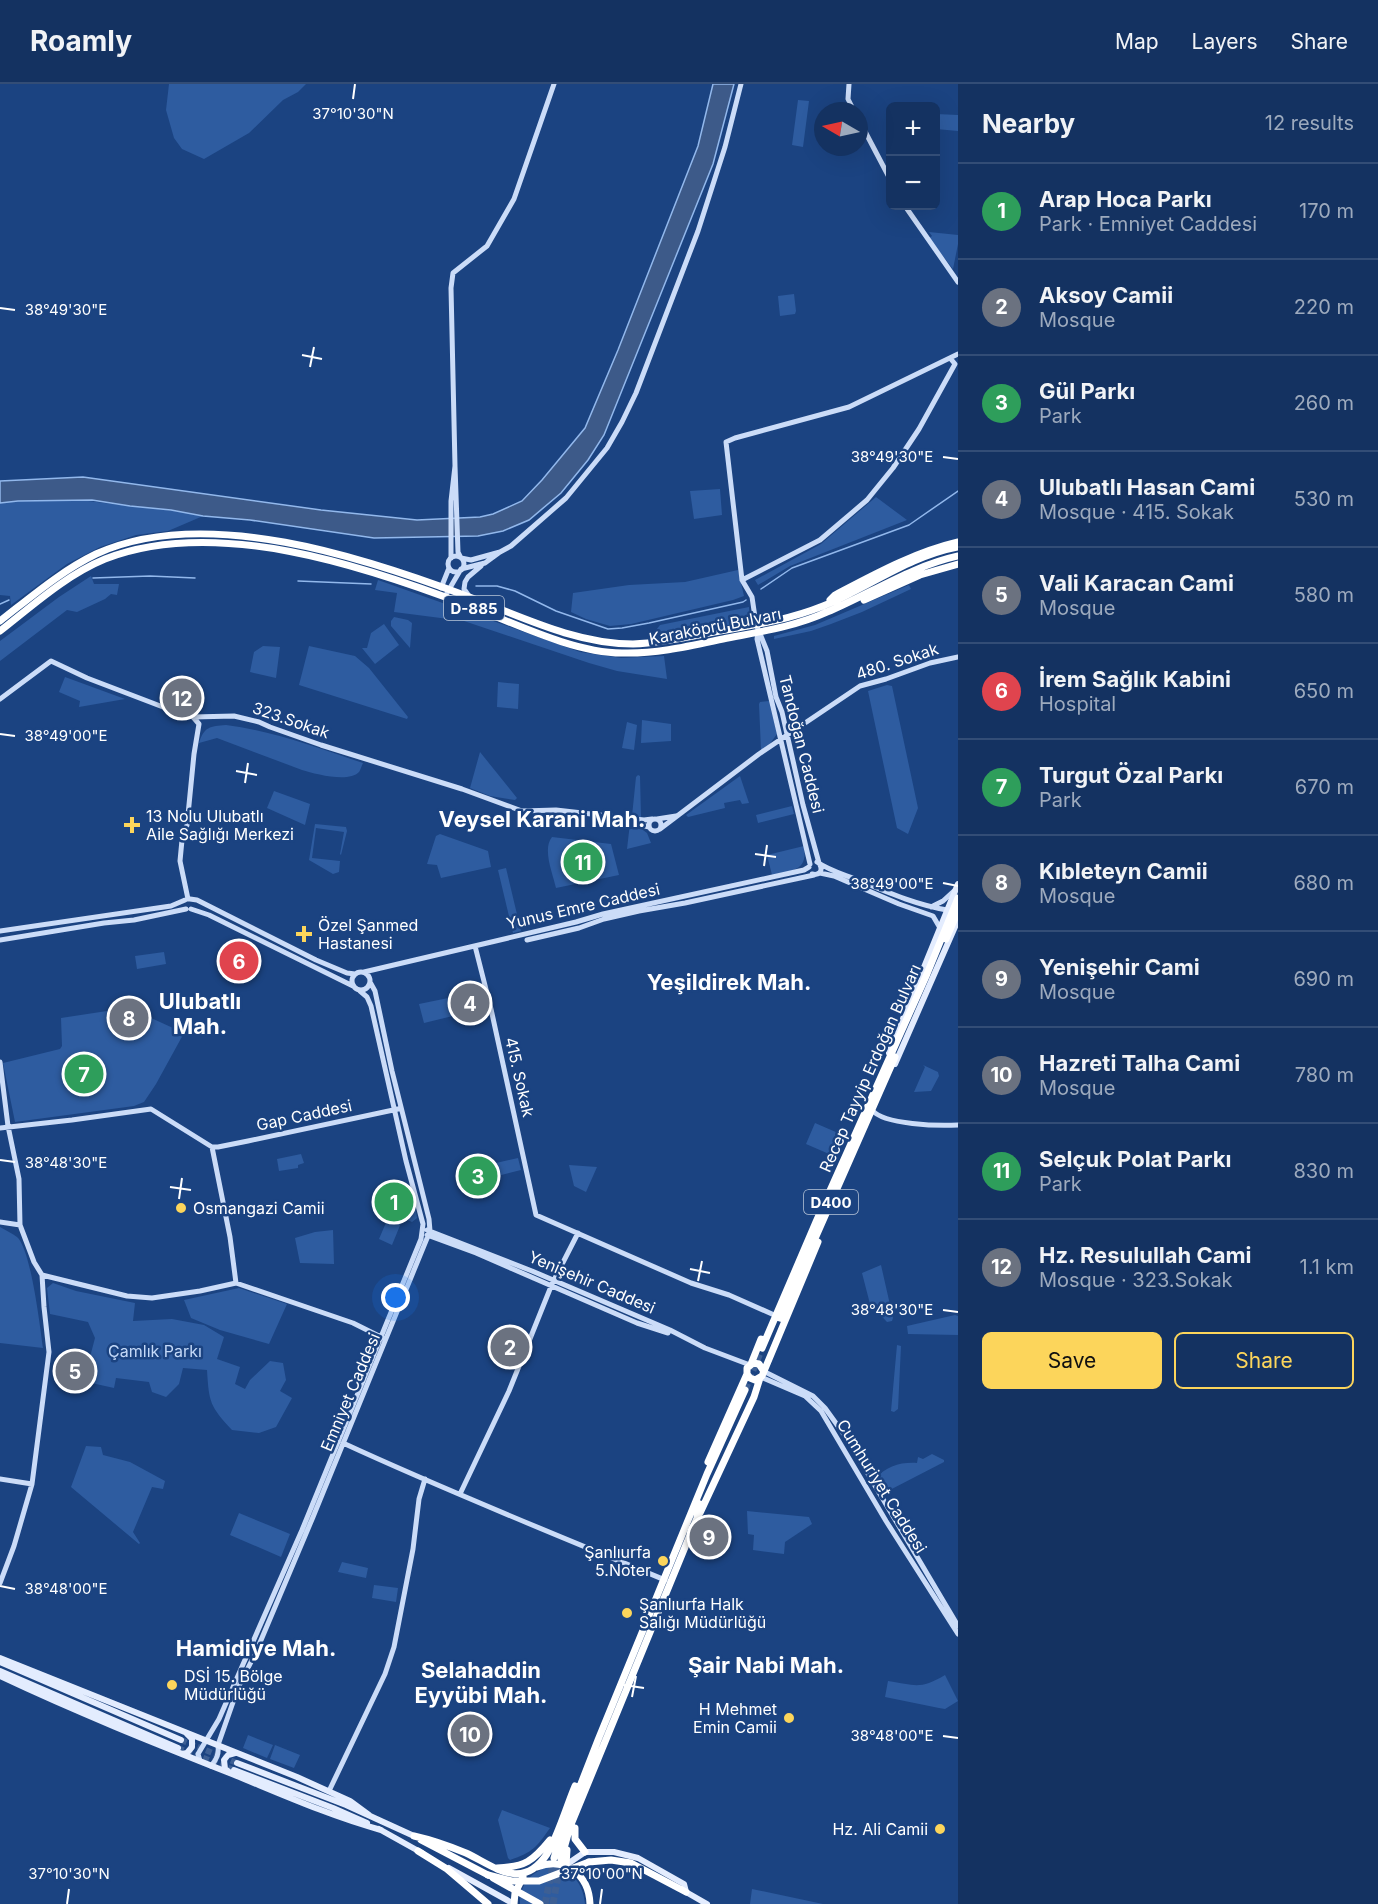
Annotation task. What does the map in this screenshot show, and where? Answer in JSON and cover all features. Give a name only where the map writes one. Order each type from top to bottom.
[{"type":"highway","name":"Karaköprü Bulvarı","points":[[0,621],[62,574],[97,554],[130,542],[197,533],[286,543],[347,556],[445,591],[567,643],[608,652],[651,652],[757,628],[799,615],[824,606],[921,559],[958,548]]},
{"type":"highway","name":"Karaköprü Bulvarı","points":[[0,631],[65,581],[94,564],[131,550],[187,543],[216,542],[315,557],[372,572],[437,595],[445,591],[471,598],[598,642],[635,644],[801,623],[923,567],[958,556]]},
{"type":"highway","points":[[824,606],[835,595],[867,578],[930,549],[958,542]]},
{"type":"highway","points":[[844,604],[863,600],[920,575],[958,564]]},
{"type":"highway","name":"Recep Tayyip Erdoğan Bulvarı","points":[[818,1224],[872,1110],[888,1061],[958,898]]},
{"type":"highway","name":"Recep Tayyip Erdoğan Bulvarı","points":[[761,1349],[895,1056],[958,911]]},
{"type":"highway","points":[[769,1357],[760,1358],[772,1314],[792,1268],[818,1224]]},
{"type":"highway","points":[[566,1865],[567,1848],[624,1707],[621,1694],[665,1580],[707,1474],[747,1391],[762,1374],[817,1246],[818,1224]]},
{"type":"highway","points":[[557,1858],[561,1835],[697,1518],[716,1481],[747,1391],[748,1369],[761,1349]]},
{"type":"highway","points":[[748,1369],[759,1364],[762,1374]]},
{"type":"highway","points":[[748,1369],[752,1380],[762,1374]]},
{"type":"highway","points":[[514,1904],[515,1893],[525,1874],[546,1856],[610,1701],[621,1694]]},
{"type":"highway","points":[[574,1828],[575,1839],[585,1852]]},
{"type":"highway","points":[[493,1868],[516,1867],[529,1861],[537,1856],[556,1833]]},
{"type":"highway","points":[[414,1836],[432,1840],[508,1874],[522,1873],[544,1864],[566,1865],[584,1880],[592,1904]]},
{"type":"highway","points":[[414,1836],[540,1904]]},
{"type":"highway","points":[[418,1851],[447,1869],[488,1904]]},
{"type":"highway","points":[[488,1875],[512,1881],[539,1881],[589,1862],[611,1860],[631,1863],[686,1892]]},
{"type":"main road","points":[[445,591],[461,569],[463,562],[455,540],[451,279],[457,269],[487,246],[514,199],[554,84]]},
{"type":"main road","points":[[471,598],[464,589],[465,582],[485,563],[511,546],[566,498],[607,448],[622,422],[636,393],[698,231],[725,147],[741,84]]},
{"type":"main road","points":[[849,84],[850,102]]},
{"type":"main road","points":[[868,137],[886,170]]},
{"type":"main road","points":[[908,210],[958,282]]},
{"type":"main road","points":[[742,580],[820,540],[875,492],[920,429],[955,364],[950,358],[958,354]]},
{"type":"main road","name":"Tandoğan Caddesi","points":[[809,866],[784,738],[782,712],[776,697],[767,651],[757,628],[752,597],[742,580],[726,442],[849,406],[950,358]]},
{"type":"main road","points":[[445,591],[448,562],[455,540]]},
{"type":"main road","points":[[451,558],[457,556],[471,560],[500,552]]},
{"type":"main road","points":[[449,568],[455,572],[485,563]]},
{"type":"main road","name":"480. Sokak","points":[[660,829],[784,738],[860,686],[930,663],[958,657]]},
{"type":"main road","name":"323.Sokak","points":[[0,699],[51,661],[95,681],[193,717],[234,716],[260,722],[321,745],[446,784],[522,811],[556,810],[629,818]]},
{"type":"main road","points":[[188,909],[193,903],[188,899],[180,861],[182,840],[187,825],[199,724],[193,717]]},
{"type":"main road","name":"Tandoğan Caddesi","points":[[784,738],[820,864]]},
{"type":"main road","points":[[629,818],[644,820],[678,815]]},
{"type":"main road","points":[[629,818],[654,831],[660,829],[661,823],[655,819]]},
{"type":"main road","points":[[649,827],[648,823],[655,819]]},
{"type":"main road","points":[[940,928],[933,916],[834,876],[809,871],[809,866],[815,862],[899,897],[929,907],[947,910]]},
{"type":"main road","points":[[527,940],[579,928],[639,910],[817,874],[821,869],[820,864]]},
{"type":"main road","name":"Yunus Emre Caddesi","points":[[364,972],[603,914],[804,870],[809,866]]},
{"type":"main road","points":[[929,907],[944,901],[957,887]]},
{"type":"main road","points":[[880,1085],[895,1035],[957,887]]},
{"type":"main road","points":[[0,932],[171,906],[188,899],[197,900],[316,960],[347,973],[364,972],[369,976],[375,991],[398,1109]]},
{"type":"main road","points":[[0,940],[134,920],[188,909],[209,915],[353,986],[367,997],[371,1006],[429,1219],[426,1232]]},
{"type":"main road","points":[[880,1085],[901,1053],[957,924]]},
{"type":"main road","points":[[949,940],[958,934]]},
{"type":"main road","name":"415. Sokak","points":[[475,946],[536,1215],[578,1233]]},
{"type":"main road","points":[[353,986],[352,980],[355,974]]},
{"type":"main road","points":[[360,991],[365,990],[370,982]]},
{"type":"main road","points":[[0,1062],[8,1126],[19,1179],[20,1225],[34,1262],[42,1275],[49,1352],[32,1484],[0,1583]]},
{"type":"main road","points":[[0,1128],[151,1108],[212,1147],[230,1238],[236,1283]]},
{"type":"main road","name":"Gap Caddesi","points":[[212,1147],[398,1109]]},
{"type":"main road","points":[[872,1110],[878,1116],[886,1119],[927,1125],[958,1125]]},
{"type":"main road","points":[[0,1222],[20,1225]]},
{"type":"main road","name":"Yenişehir Caddesi","points":[[426,1232],[670,1330],[748,1369]]},
{"type":"main road","name":"Emniyet Caddesi","points":[[211,1766],[219,1753],[218,1745],[238,1688],[256,1652],[313,1517],[426,1232]]},
{"type":"main road","points":[[460,1494],[509,1391],[553,1282],[578,1233],[691,1283],[729,1295],[772,1314]]},
{"type":"main road","points":[[42,1275],[127,1296],[152,1298],[236,1283],[353,1323],[384,1339]]},
{"type":"main road","name":"Emniyet Caddesi","points":[[200,1761],[198,1754],[219,1719],[384,1339]]},
{"type":"main road","name":"Cumhuriyet Caddesi","points":[[762,1374],[813,1396],[825,1408],[848,1440],[958,1626]]},
{"type":"main road","name":"Cumhuriyet Caddesi","points":[[762,1374],[805,1396],[821,1411],[886,1521],[958,1634]]},
{"type":"main road","points":[[343,1443],[486,1507],[545,1529],[665,1580]]},
{"type":"main road","points":[[0,1479],[32,1484]]},
{"type":"main road","points":[[329,1791],[384,1674],[394,1647],[419,1499],[425,1479]]},
{"type":"main road","points":[[0,1660],[39,1672],[239,1753],[350,1801],[369,1815]]},
{"type":"main road","points":[[0,1660],[181,1740]]},
{"type":"main road","points":[[0,1671],[211,1766],[233,1772]]},
{"type":"main road","points":[[0,1676],[75,1711],[186,1753],[192,1747],[192,1739],[186,1733]]},
{"type":"main road","points":[[239,1753],[232,1753],[224,1760],[225,1769],[333,1808],[381,1830],[514,1904]]},
{"type":"main road","points":[[237,1762],[369,1815],[414,1836]]},
{"type":"main road","points":[[566,1865],[585,1852],[614,1852],[638,1858],[684,1884],[686,1892],[707,1904]]},
{"type":"green space","points":[[169,84],[306,84],[298,92],[283,100],[249,133],[204,159],[182,149],[174,138],[166,110]]},
{"type":"green space","points":[[798,100],[809,101],[803,147],[792,145]]},
{"type":"green space","points":[[940,114],[958,115],[958,131],[940,129]]},
{"type":"green space","points":[[929,232],[958,235],[953,269],[929,238],[932,236]]},
{"type":"green space","points":[[794,294],[795,314],[780,316],[778,296]]},
{"type":"green space","points":[[720,489],[722,515],[694,519],[690,491]]},
{"type":"green space","points":[[876,497],[907,520],[790,566],[758,585],[755,580],[821,544]]},
{"type":"green space","points":[[65,499],[203,516],[168,531],[136,535],[100,547],[67,564],[11,605],[10,596],[0,595],[0,503]]},
{"type":"green space","points":[[738,570],[744,596],[733,600],[631,624],[610,626],[571,612],[573,593],[629,585],[685,582]]},
{"type":"green space","points":[[91,576],[94,584],[119,584],[117,595],[111,594],[77,612],[67,610],[0,661],[0,641]]},
{"type":"green space","points":[[378,580],[580,652],[621,658],[664,656],[667,679],[617,671],[589,663],[464,621],[394,612],[397,593],[375,590]]},
{"type":"green space","points":[[909,585],[911,589],[862,612],[811,631],[774,639],[774,636],[815,625]]},
{"type":"green space","points":[[749,607],[749,621],[652,640],[653,634],[660,625]]},
{"type":"green space","points":[[394,617],[412,623],[410,648],[391,626]]},
{"type":"green space","points":[[384,624],[399,645],[375,664],[362,648],[367,648],[371,633]]},
{"type":"green space","points":[[263,646],[280,647],[276,678],[250,672],[254,652]]},
{"type":"green space","points":[[309,646],[355,656],[369,668],[408,717],[407,719],[299,685]]},
{"type":"green space","points":[[65,677],[125,699],[79,707],[80,701],[59,692]]},
{"type":"green space","points":[[498,682],[519,684],[518,709],[497,707]]},
{"type":"green space","points":[[887,685],[892,686],[918,808],[908,834],[897,828],[868,691]]},
{"type":"green space","points":[[769,701],[777,734],[769,745],[761,750],[759,704]]},
{"type":"green space","points":[[642,720],[671,724],[671,741],[641,743]]},
{"type":"green space","points":[[627,722],[637,725],[634,750],[622,748]]},
{"type":"green space","points":[[226,725],[278,736],[363,763],[359,772],[354,775],[332,777],[302,770],[217,738],[199,743],[208,728]]},
{"type":"green space","points":[[480,752],[517,798],[515,800],[490,796],[470,788]]},
{"type":"green space","points":[[638,775],[640,776],[641,817],[632,816]]},
{"type":"green space","points":[[740,776],[749,803],[742,804],[740,800],[724,803],[725,808],[688,817],[686,815]]},
{"type":"green space","points":[[274,791],[310,804],[305,825],[267,808]]},
{"type":"green space","points":[[792,806],[794,814],[758,823],[756,815]]},
{"type":"green space","points":[[632,822],[647,833],[651,843],[627,849]]},
{"type":"green space","points":[[315,824],[346,827],[341,855],[344,832],[316,828],[312,858],[340,861],[339,872],[333,874],[309,860]]},
{"type":"green space","points":[[440,834],[488,851],[491,867],[441,878],[437,865],[427,864],[436,836]]},
{"type":"green space","points":[[552,837],[611,844],[619,875],[556,888],[548,855],[549,842]]},
{"type":"green space","points":[[804,846],[805,855],[801,865],[772,875],[767,855]]},
{"type":"green space","points":[[506,868],[521,931],[513,933],[498,870]]},
{"type":"green space","points":[[164,952],[166,964],[137,969],[135,956]]},
{"type":"green space","points":[[458,996],[461,1014],[424,1023],[419,1004]]},
{"type":"green space","points":[[107,1011],[111,1023],[136,1025],[138,1012],[184,1033],[144,1102],[134,1106],[15,1122],[3,1063],[60,1049],[62,1046],[61,1018]]},
{"type":"green space","points":[[923,1065],[938,1072],[939,1076],[931,1091],[914,1092],[925,1067]]},
{"type":"green space","points":[[815,1123],[845,1136],[836,1157],[806,1144]]},
{"type":"green space","points":[[301,1154],[304,1163],[298,1165],[298,1168],[279,1171],[277,1159]]},
{"type":"green space","points":[[518,1158],[521,1170],[486,1179],[485,1190],[460,1181],[457,1172]]},
{"type":"green space","points":[[569,1165],[597,1167],[586,1192],[574,1186]]},
{"type":"green space","points":[[381,1187],[414,1199],[417,1218],[412,1222],[373,1205]]},
{"type":"green space","points":[[388,1218],[401,1223],[392,1245],[379,1239]]},
{"type":"green space","points":[[0,1227],[17,1237],[27,1256],[43,1348],[0,1343]]},
{"type":"green space","points":[[333,1230],[334,1264],[300,1263],[295,1238]]},
{"type":"green space","points":[[881,1265],[893,1318],[892,1321],[887,1322],[870,1304],[862,1273]]},
{"type":"green space","name":"Çamlık Parkı","points":[[53,1283],[76,1291],[135,1303],[133,1321],[172,1319],[204,1325],[224,1337],[217,1359],[240,1367],[235,1384],[245,1389],[250,1380],[270,1361],[283,1363],[286,1380],[280,1391],[292,1398],[276,1427],[259,1433],[232,1430],[212,1403],[207,1370],[183,1368],[179,1384],[166,1397],[152,1392],[149,1382],[116,1378],[114,1388],[87,1382],[95,1338],[88,1322],[50,1314],[47,1288]]},
{"type":"green space","points":[[239,1288],[287,1304],[269,1344],[220,1330],[191,1318],[184,1300]]},
{"type":"green space","points":[[958,1316],[958,1335],[908,1334],[907,1326]]},
{"type":"green space","points":[[897,1345],[901,1346],[898,1409],[894,1412],[891,1411]]},
{"type":"green space","points":[[86,1446],[101,1447],[103,1455],[130,1462],[165,1481],[163,1489],[152,1487],[133,1532],[139,1544],[71,1487]]},
{"type":"green space","points":[[932,1454],[944,1462],[884,1493],[875,1479],[889,1468],[905,1463],[917,1463],[918,1457],[923,1459]]},
{"type":"green space","points":[[747,1511],[809,1517],[812,1524],[785,1542],[784,1554],[753,1550],[754,1535],[748,1534]]},
{"type":"green space","points":[[239,1513],[290,1534],[281,1557],[230,1535]]},
{"type":"green space","points":[[342,1562],[368,1568],[366,1578],[338,1572]]},
{"type":"green space","points":[[374,1585],[398,1588],[396,1602],[372,1598]]},
{"type":"green space","points":[[945,1675],[958,1701],[945,1709],[885,1697],[888,1681],[923,1685]]},
{"type":"green space","points":[[248,1735],[273,1745],[267,1758],[243,1748]]},
{"type":"green space","points":[[275,1745],[300,1755],[294,1768],[270,1759]]},
{"type":"green space","points":[[502,1810],[550,1828],[533,1849],[510,1860],[498,1820]]},
{"type":"green space","points":[[547,1867],[562,1870],[574,1877],[584,1896],[585,1904],[520,1904],[520,1897],[527,1881],[535,1873]]},
{"type":"green space","points":[[752,1889],[823,1904],[750,1904]]},
{"type":"shaded area","points":[[713,84],[734,84],[713,164],[604,435],[588,460],[561,493],[529,520],[503,531],[478,536],[374,538],[92,500],[0,503],[0,481],[83,477],[321,510],[417,520],[480,517],[493,514],[522,501],[585,428],[698,146]]},
{"type":"waterway","points":[[761,589],[792,568],[909,525],[958,491]]},
{"type":"waterway","points":[[93,578],[150,576],[195,578]]},
{"type":"waterway","points":[[298,581],[371,584]]},
{"type":"waterway","points":[[476,586],[497,586],[515,591],[556,611],[608,629],[649,623],[746,600]]},
{"type":"waterway","points":[[0,604],[9,600]]},
{"type":"tunnel","points":[[745,1390],[762,1348]]},
{"type":"tunnel","points":[[181,1740],[237,1763]]},
{"type":"tunnel","points":[[178,1748],[234,1770]]},
{"type":"tunnel","points":[[553,1904],[561,1859]]},
{"type":"tunnel","points":[[545,1904],[554,1860]]},
{"type":"place","name":"Hz. Resulullah Cami","points":[[182,698]]},
{"type":"place","name":"13 Nolu Ulubatlı Aile Sağlığı Merkezi","points":[[132,825]]},
{"type":"place","name":"Selçuk Polat Parkı","points":[[583,862]]},
{"type":"place","name":"Özel Şanmed Hastanesi","points":[[304,934]]},
{"type":"place","name":"İrem Sağlık Kabini","points":[[239,961]]},
{"type":"place","name":"Ulubatlı Hasan Cami","points":[[470,1003]]},
{"type":"place","name":"Kıbleteyn Camii","points":[[129,1018]]},
{"type":"place","name":"Turgut Özal Parkı","points":[[84,1074]]},
{"type":"place","name":"Gül Parkı","points":[[478,1176]]},
{"type":"place","name":"Arap Hoca Parkı","points":[[394,1202]]},
{"type":"place","name":"Osmangazi Camii","points":[[181,1208]]},
{"type":"place","name":"Aksoy Camii","points":[[510,1347]]},
{"type":"place","name":"Vali Karacan Cami","points":[[75,1371]]},
{"type":"place","name":"Yenişehir Cami","points":[[709,1537]]},
{"type":"place","name":"Şanlıurfa 5.Noter","points":[[663,1561]]},
{"type":"place","name":"Şanlıurfa Halk Salığı Müdürlüğü","points":[[627,1613]]},
{"type":"place","name":"DSİ 15. Bölge Müdürlüğü","points":[[172,1685]]},
{"type":"place","name":"H Mehmet Emin Camii","points":[[789,1718]]},
{"type":"place","name":"Hazreti Talha Cami","points":[[470,1734]]},
{"type":"place","name":"Hz. Ali Camii","points":[[940,1829]]},
{"type":"district","name":"Veysel Karani Mah.","points":[[542,819]]},
{"type":"district","name":"Yeşildirek Mah.","points":[[729,982]]},
{"type":"district","name":"Ulubatlı Mah.","points":[[200,1014]]},
{"type":"district","name":"Hamidiye Mah.","points":[[256,1648]]},
{"type":"district","name":"Şair Nabi Mah.","points":[[766,1665]]},
{"type":"district","name":"Selahaddin Eyyübi Mah.","points":[[481,1682]]}]
